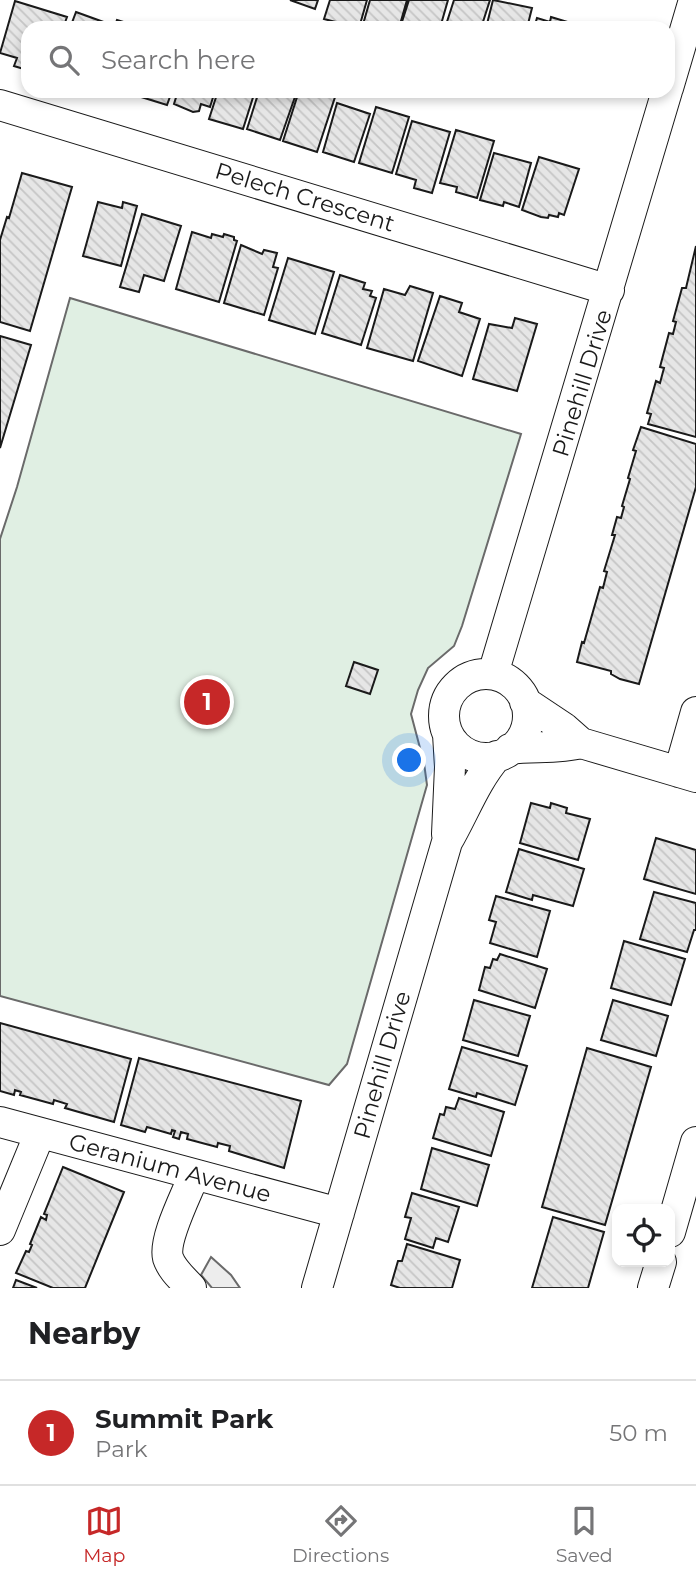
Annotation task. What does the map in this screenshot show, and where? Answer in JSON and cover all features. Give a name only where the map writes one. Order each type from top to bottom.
[{"type":"street","name":"Pinehill Drive","points":[[675,61],[690,1]]},
{"type":"street","name":"Pinehill Drive","points":[[493,674],[665,98]]},
{"type":"street","name":"Pelech Crescent","points":[[2,111],[609,290]]},
{"type":"street","points":[[582,743],[474,756],[455,744],[448,734],[444,721],[445,708],[457,685],[480,674],[493,674],[513,684],[525,702],[582,743],[687,774],[696,712]]},
{"type":"street","points":[[504,753],[520,740],[525,728],[525,702]]},
{"type":"street","name":"Pinehill Drive","points":[[317,1288],[447,842],[450,767],[448,734]]},
{"type":"street","name":"Pinehill Drive","points":[[447,842],[462,818],[484,771],[504,753]]},
{"type":"street","name":"Geranium Avenue","points":[[0,1122],[339,1213]]},
{"type":"street","points":[[0,1230],[40,1133]]},
{"type":"street","points":[[675,1215],[696,1142]]},
{"type":"street","points":[[191,1288],[173,1268],[167,1252],[194,1175]]},
{"type":"street","points":[[653,1288],[659,1267]]},
{"type":"green space","points":[[70,298],[521,434],[454,646],[428,668],[418,690],[411,714],[427,785],[347,1064],[329,1085],[0,996],[0,539]]},
{"type":"shaded area","points":[[211,1257],[231,1275],[240,1288],[212,1288],[201,1275]]},
{"type":"building","points":[[290,0],[318,0],[315,9]]},
{"type":"building","points":[[330,0],[367,0],[361,21],[324,19]]},
{"type":"building","points":[[370,0],[407,0],[401,21],[364,21]]},
{"type":"building","points":[[409,0],[448,0],[442,21],[402,21]]},
{"type":"building","points":[[454,0],[490,0],[483,21],[447,21]]},
{"type":"building","points":[[493,0],[532,8],[529,21],[488,21]]},
{"type":"building","points":[[15,1],[67,17],[66,21],[21,21],[21,68],[14,66],[17,58],[0,53]]},
{"type":"building","points":[[76,12],[101,21],[73,21]]},
{"type":"building","points":[[144,98],[170,98],[167,105]]},
{"type":"building","points":[[176,98],[213,98],[210,107],[201,104],[199,111],[193,112],[174,104]]},
{"type":"building","points":[[216,98],[253,98],[243,129],[209,119]]},
{"type":"building","points":[[257,98],[295,98],[280,140],[247,129]]},
{"type":"building","points":[[297,98],[335,98],[317,152],[283,141]]},
{"type":"building","points":[[337,103],[370,114],[354,162],[323,152]]},
{"type":"building","points":[[376,107],[409,117],[392,173],[359,163]]},
{"type":"building","points":[[412,121],[450,132],[432,193],[414,188],[416,180],[396,174]]},
{"type":"building","points":[[456,130],[494,141],[477,198],[456,192],[457,187],[440,183]]},
{"type":"building","points":[[494,153],[531,163],[519,207],[504,202],[503,206],[480,200]]},
{"type":"building","points":[[539,157],[579,169],[564,215],[559,213],[558,217],[549,215],[548,218],[522,210]]},
{"type":"building","points":[[22,173],[72,187],[30,331],[0,322],[0,240]]},
{"type":"building","points":[[98,202],[122,208],[123,202],[137,206],[121,266],[83,256]]},
{"type":"building","points":[[142,214],[181,226],[164,281],[144,275],[139,292],[120,287]]},
{"type":"building","points":[[192,232],[211,238],[212,234],[223,237],[224,234],[237,241],[219,302],[176,289]]},
{"type":"building","points":[[241,245],[262,254],[264,250],[277,253],[273,267],[278,268],[264,315],[224,303]]},
{"type":"building","points":[[696,246],[696,437],[648,424],[651,414],[647,413],[656,381],[660,383],[664,368],[660,367],[669,333],[673,334],[676,322],[673,321],[682,288],[686,288]]},
{"type":"building","points":[[288,258],[334,272],[315,334],[269,320]]},
{"type":"building","points":[[340,275],[365,283],[363,289],[372,291],[370,296],[376,298],[361,345],[322,333]]},
{"type":"building","points":[[410,286],[433,293],[413,361],[367,348],[384,289],[405,295]]},
{"type":"building","points":[[440,296],[462,303],[459,312],[480,319],[462,376],[418,361]]},
{"type":"building","points":[[515,318],[537,324],[517,391],[473,379],[489,324],[512,328]]},
{"type":"building","points":[[0,336],[31,345],[0,448]]},
{"type":"building","points":[[641,427],[696,444],[696,487],[639,684],[620,679],[611,674],[611,671],[577,662],[600,587],[603,588],[607,572],[604,571],[615,535],[612,535],[617,517],[621,518],[624,507],[622,506],[630,479],[628,478],[636,451],[633,450]]},
{"type":"building","points":[[354,662],[378,670],[370,694],[346,686]]},
{"type":"building","points":[[531,803],[550,808],[551,803],[567,808],[566,813],[590,819],[578,860],[520,843]]},
{"type":"building","points":[[656,838],[696,850],[696,894],[644,879]]},
{"type":"building","points":[[519,849],[584,869],[573,906],[533,895],[532,900],[506,892]]},
{"type":"building","points":[[654,892],[696,903],[696,930],[687,952],[640,939]]},
{"type":"building","points":[[496,896],[550,911],[537,957],[490,943],[496,922],[489,920]]},
{"type":"building","points":[[624,941],[685,959],[671,1005],[611,988]]},
{"type":"building","points":[[500,954],[547,969],[535,1008],[479,990],[485,967],[490,968],[493,959],[497,960]]},
{"type":"building","points":[[474,1000],[530,1016],[518,1056],[463,1040]]},
{"type":"building","points":[[613,1000],[668,1016],[656,1056],[601,1040]]},
{"type":"building","points":[[0,1023],[131,1059],[114,1122],[65,1108],[67,1104],[54,1100],[53,1104],[20,1095],[21,1092],[15,1090],[14,1095],[0,1091]]},
{"type":"building","points":[[462,1047],[527,1066],[515,1105],[477,1093],[476,1097],[449,1089]]},
{"type":"building","points":[[587,1048],[651,1067],[605,1225],[542,1207]]},
{"type":"building","points":[[139,1058],[301,1101],[284,1168],[229,1151],[230,1146],[218,1143],[217,1147],[187,1139],[188,1134],[181,1132],[179,1139],[173,1137],[175,1131],[172,1130],[171,1134],[147,1127],[145,1132],[121,1125]]},
{"type":"building","points":[[459,1098],[504,1112],[491,1156],[433,1138],[440,1114],[444,1115],[446,1107],[455,1109]]},
{"type":"building","points":[[432,1148],[489,1165],[477,1206],[421,1189]]},
{"type":"building","points":[[63,1167],[124,1192],[85,1288],[53,1288],[16,1273],[26,1251],[29,1252],[41,1217],[46,1220],[47,1215],[44,1214]]},
{"type":"building","points":[[412,1193],[459,1207],[448,1242],[436,1238],[433,1248],[405,1239],[411,1218],[405,1217]]},
{"type":"building","points":[[553,1217],[604,1232],[588,1288],[532,1288]]},
{"type":"building","points":[[407,1244],[460,1260],[452,1288],[400,1288],[391,1285],[398,1261],[402,1261]]},
{"type":"building","points":[[16,1280],[37,1288],[13,1288]]},
{"type":"place","name":"Summit Park","points":[[207,702]]}]
